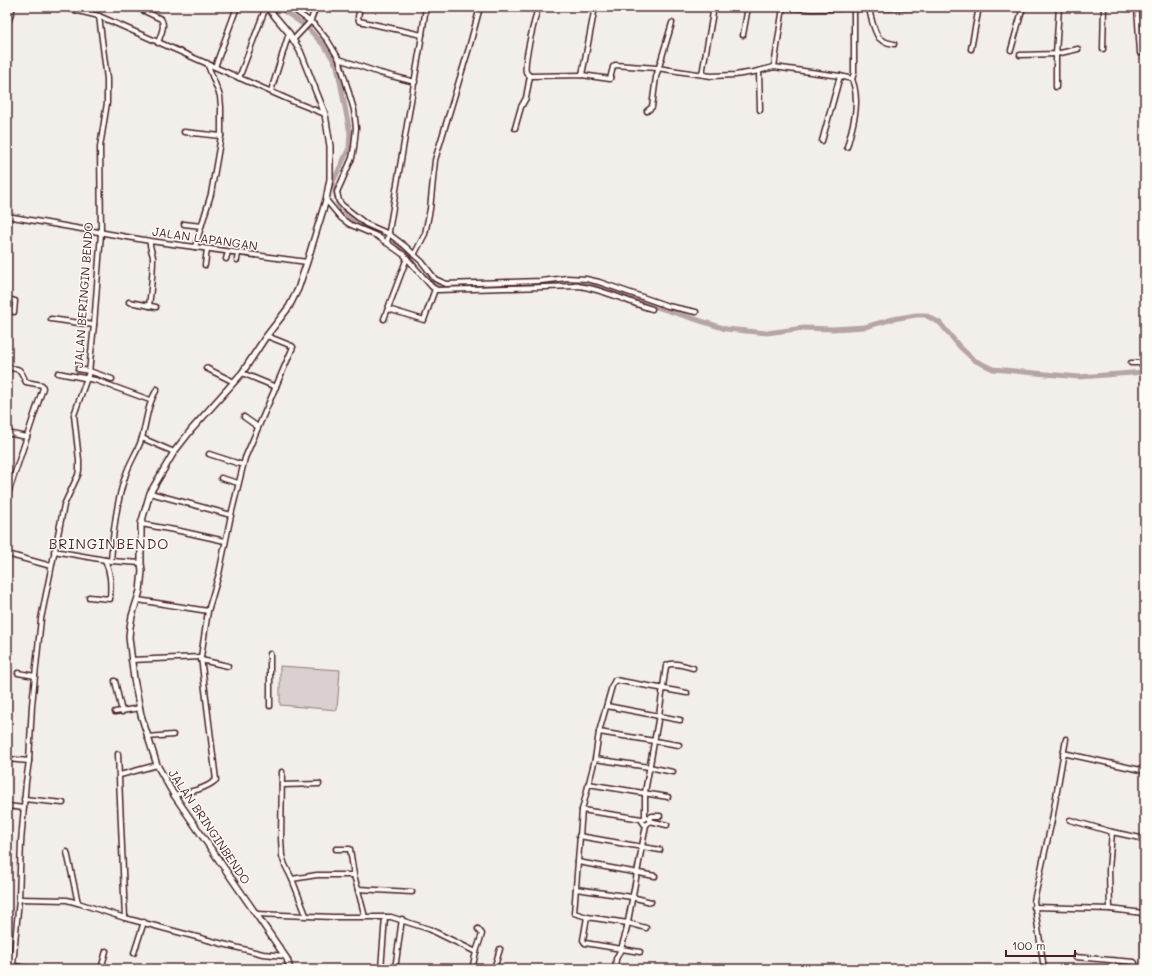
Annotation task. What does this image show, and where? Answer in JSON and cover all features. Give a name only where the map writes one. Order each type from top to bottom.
[{"type":"street","points":[[7,26],[12,7]]},
{"type":"street","points":[[62,7],[98,16],[324,114]]},
{"type":"street","points":[[136,7],[161,19],[163,25],[158,43]]},
{"type":"street","points":[[215,67],[237,7]]},
{"type":"street","points":[[239,78],[267,7]]},
{"type":"street","name":"JALAN BRINGINBENDO","points":[[267,7],[289,33],[300,51],[324,114],[330,146],[330,179],[326,200],[298,289],[289,307],[269,333],[242,373],[192,429],[174,452],[150,493],[141,524],[142,580],[130,627],[131,660],[140,708],[147,737],[157,765],[174,795],[285,956],[290,967]]},
{"type":"street","points":[[290,7],[309,23],[315,25],[328,41],[339,59],[354,110],[356,128],[352,158],[342,178],[337,192],[337,197],[342,205],[350,212],[388,239],[414,255],[435,279],[446,284],[586,278],[668,306],[696,312]]},
{"type":"street","points":[[294,40],[309,23],[316,7]]},
{"type":"street","points":[[360,7],[358,17],[359,21],[422,35]]},
{"type":"street","points":[[388,239],[426,7]]},
{"type":"street","points":[[414,255],[425,234],[430,209],[435,160],[480,7]]},
{"type":"street","points":[[515,128],[521,107],[526,98],[530,76],[527,74],[526,70],[528,50],[538,7]]},
{"type":"street","points":[[582,75],[595,7]]},
{"type":"street","points":[[702,74],[714,7]]},
{"type":"street","points":[[743,35],[748,7]]},
{"type":"street","points":[[774,67],[782,7],[854,9],[950,7]]},
{"type":"street","points":[[971,49],[979,7]]},
{"type":"street","points":[[1011,50],[1023,7]]},
{"type":"street","points":[[1056,87],[1056,54],[1059,7]]},
{"type":"street","points":[[1103,49],[1104,7]]},
{"type":"street","points":[[1137,7],[1140,53]]},
{"type":"street","points":[[869,8],[872,22],[879,38],[885,42],[894,44]]},
{"type":"street","points":[[847,147],[855,116],[857,96],[852,79],[854,74],[854,9]]},
{"type":"street","name":"JALAN BERINGIN BENDO","points":[[28,969],[10,965],[19,899],[24,799],[29,762],[35,676],[41,619],[54,551],[64,505],[79,470],[74,415],[89,371],[101,233],[100,147],[107,103],[107,79],[98,16]]},
{"type":"street","points":[[647,111],[652,107],[653,92],[658,68],[672,23]]},
{"type":"street","points":[[270,91],[289,33]]},
{"type":"street","points":[[1020,55],[1056,54],[1078,49]]},
{"type":"street","points":[[339,59],[380,73],[414,82]]},
{"type":"street","points":[[195,247],[211,194],[221,136],[222,107],[220,96],[207,63]]},
{"type":"street","points":[[530,76],[582,75],[610,79],[613,67],[615,65],[658,68],[712,76],[735,75],[774,67],[852,79]]},
{"type":"street","points":[[759,71],[760,110]]},
{"type":"street","points":[[822,141],[840,76]]},
{"type":"street","points":[[184,132],[221,136]]},
{"type":"street","points":[[326,200],[341,218],[349,224],[388,239],[435,289],[578,286],[603,292],[652,309]]},
{"type":"street","name":"JALAN LAPANGAN","points":[[7,216],[150,242],[307,262]]},
{"type":"street","points":[[184,224],[201,226]]},
{"type":"street","points":[[149,306],[153,267],[153,255],[150,248],[150,242]]},
{"type":"street","points":[[205,265],[207,249]]},
{"type":"street","points":[[226,259],[228,252]]},
{"type":"street","points":[[237,260],[238,253]]},
{"type":"street","points":[[384,320],[407,258]]},
{"type":"street","points":[[388,309],[424,320],[435,289]]},
{"type":"street","points":[[7,299],[15,301],[14,312]]},
{"type":"street","points":[[129,302],[156,307]]},
{"type":"street","points":[[51,319],[94,325]]},
{"type":"street","points":[[174,795],[200,789],[216,780],[201,658],[208,612],[219,574],[225,541],[243,465],[293,346],[269,333]]},
{"type":"street","points":[[1131,363],[1145,363]]},
{"type":"street","points":[[7,368],[21,370],[26,382],[42,385],[43,387],[7,497]]},
{"type":"street","points":[[206,368],[234,382]]},
{"type":"street","points":[[78,369],[112,378]]},
{"type":"street","points":[[58,373],[95,380],[150,400]]},
{"type":"street","points":[[242,373],[276,387]]},
{"type":"street","points":[[110,561],[112,542],[125,475],[142,438],[150,400],[157,388]]},
{"type":"street","points":[[244,417],[258,427]]},
{"type":"street","points":[[7,433],[27,437]]},
{"type":"street","points":[[142,438],[174,452]]},
{"type":"street","points":[[209,454],[243,465]]},
{"type":"street","points":[[221,478],[238,483]]},
{"type":"street","points":[[150,493],[231,515]]},
{"type":"street","points":[[141,524],[225,541]]},
{"type":"street","points":[[54,551],[110,561],[141,563]]},
{"type":"street","points":[[7,554],[51,566]]},
{"type":"street","points":[[89,598],[110,600],[111,577],[105,560]]},
{"type":"street","points":[[138,600],[208,612]]},
{"type":"street","points":[[270,654],[270,706]]},
{"type":"street","points":[[131,660],[201,658],[228,666]]},
{"type":"street","points":[[616,969],[616,959],[621,949],[628,923],[642,847],[646,820],[645,792],[659,715],[666,664],[676,664],[693,668]]},
{"type":"street","points":[[18,673],[35,676]]},
{"type":"street","points":[[646,928],[628,923],[586,917],[574,913],[582,810],[595,759],[599,732],[615,680],[687,693]]},
{"type":"street","points":[[115,681],[122,712]]},
{"type":"street","points":[[607,706],[680,720]]},
{"type":"street","points":[[115,712],[140,708]]},
{"type":"street","points":[[599,732],[679,745]]},
{"type":"street","points":[[147,737],[174,735]]},
{"type":"street","points":[[1044,969],[1034,907],[1035,895],[1052,820],[1066,739]]},
{"type":"street","points":[[1063,753],[1145,772]]},
{"type":"street","points":[[118,754],[125,918]]},
{"type":"street","points":[[7,759],[29,762]]},
{"type":"street","points":[[595,759],[673,772]]},
{"type":"street","points":[[120,775],[157,765]]},
{"type":"street","points":[[282,772],[282,856],[306,915]]},
{"type":"street","points":[[282,785],[320,784]]},
{"type":"street","points":[[588,784],[645,792],[668,797]]},
{"type":"street","points":[[24,799],[63,804]]},
{"type":"street","points":[[7,806],[24,808]]},
{"type":"street","points":[[582,810],[646,820],[667,825]]},
{"type":"street","points":[[646,820],[652,816],[660,816]]},
{"type":"street","points":[[1070,820],[1112,832],[1145,839]]},
{"type":"street","points":[[1110,910],[1109,870],[1112,832]]},
{"type":"street","points":[[579,836],[660,850]]},
{"type":"street","points":[[336,849],[350,849],[354,875],[365,917]]},
{"type":"street","points":[[68,852],[78,902]]},
{"type":"street","points":[[578,862],[655,876]]},
{"type":"street","points":[[292,879],[317,875],[354,875]]},
{"type":"street","points":[[358,889],[412,892]]},
{"type":"street","points":[[576,889],[632,897],[651,902]]},
{"type":"street","points":[[19,899],[66,900],[78,902],[125,918],[263,954],[285,956]]},
{"type":"street","points":[[1145,899],[1145,957]]},
{"type":"street","points":[[1034,907],[1110,910],[1144,915]]},
{"type":"street","points":[[256,914],[365,917],[385,916],[402,919],[428,929],[476,952]]},
{"type":"street","points":[[381,969],[385,916]]},
{"type":"street","points":[[586,917],[583,941],[587,943],[640,952]]},
{"type":"street","points":[[395,969],[402,919]]},
{"type":"street","points":[[134,953],[144,922]]},
{"type":"street","points":[[472,969],[482,933],[478,929]]},
{"type":"street","points":[[494,969],[500,949]]},
{"type":"street","points":[[101,969],[106,951]]},
{"type":"street","points":[[1075,957],[1134,962],[1136,969]]},
{"type":"shaded area","points":[[280,666],[340,670],[337,710],[280,705]]},
{"type":"waterway","points":[[278,7],[307,27],[326,48],[337,66],[350,133],[349,148],[333,182],[338,204],[355,223],[371,232]]},
{"type":"waterway","points":[[385,240],[403,249],[414,264]]},
{"type":"waterway","points":[[424,276],[439,286],[449,288],[570,282],[605,288],[629,298],[726,329],[767,333],[804,328],[833,329],[865,327],[893,319],[925,315],[940,323],[960,347],[974,360],[993,369],[1079,377],[1145,372]]},
{"type":"district","name":"BRINGINBENDO","points":[[109,544]]}]
